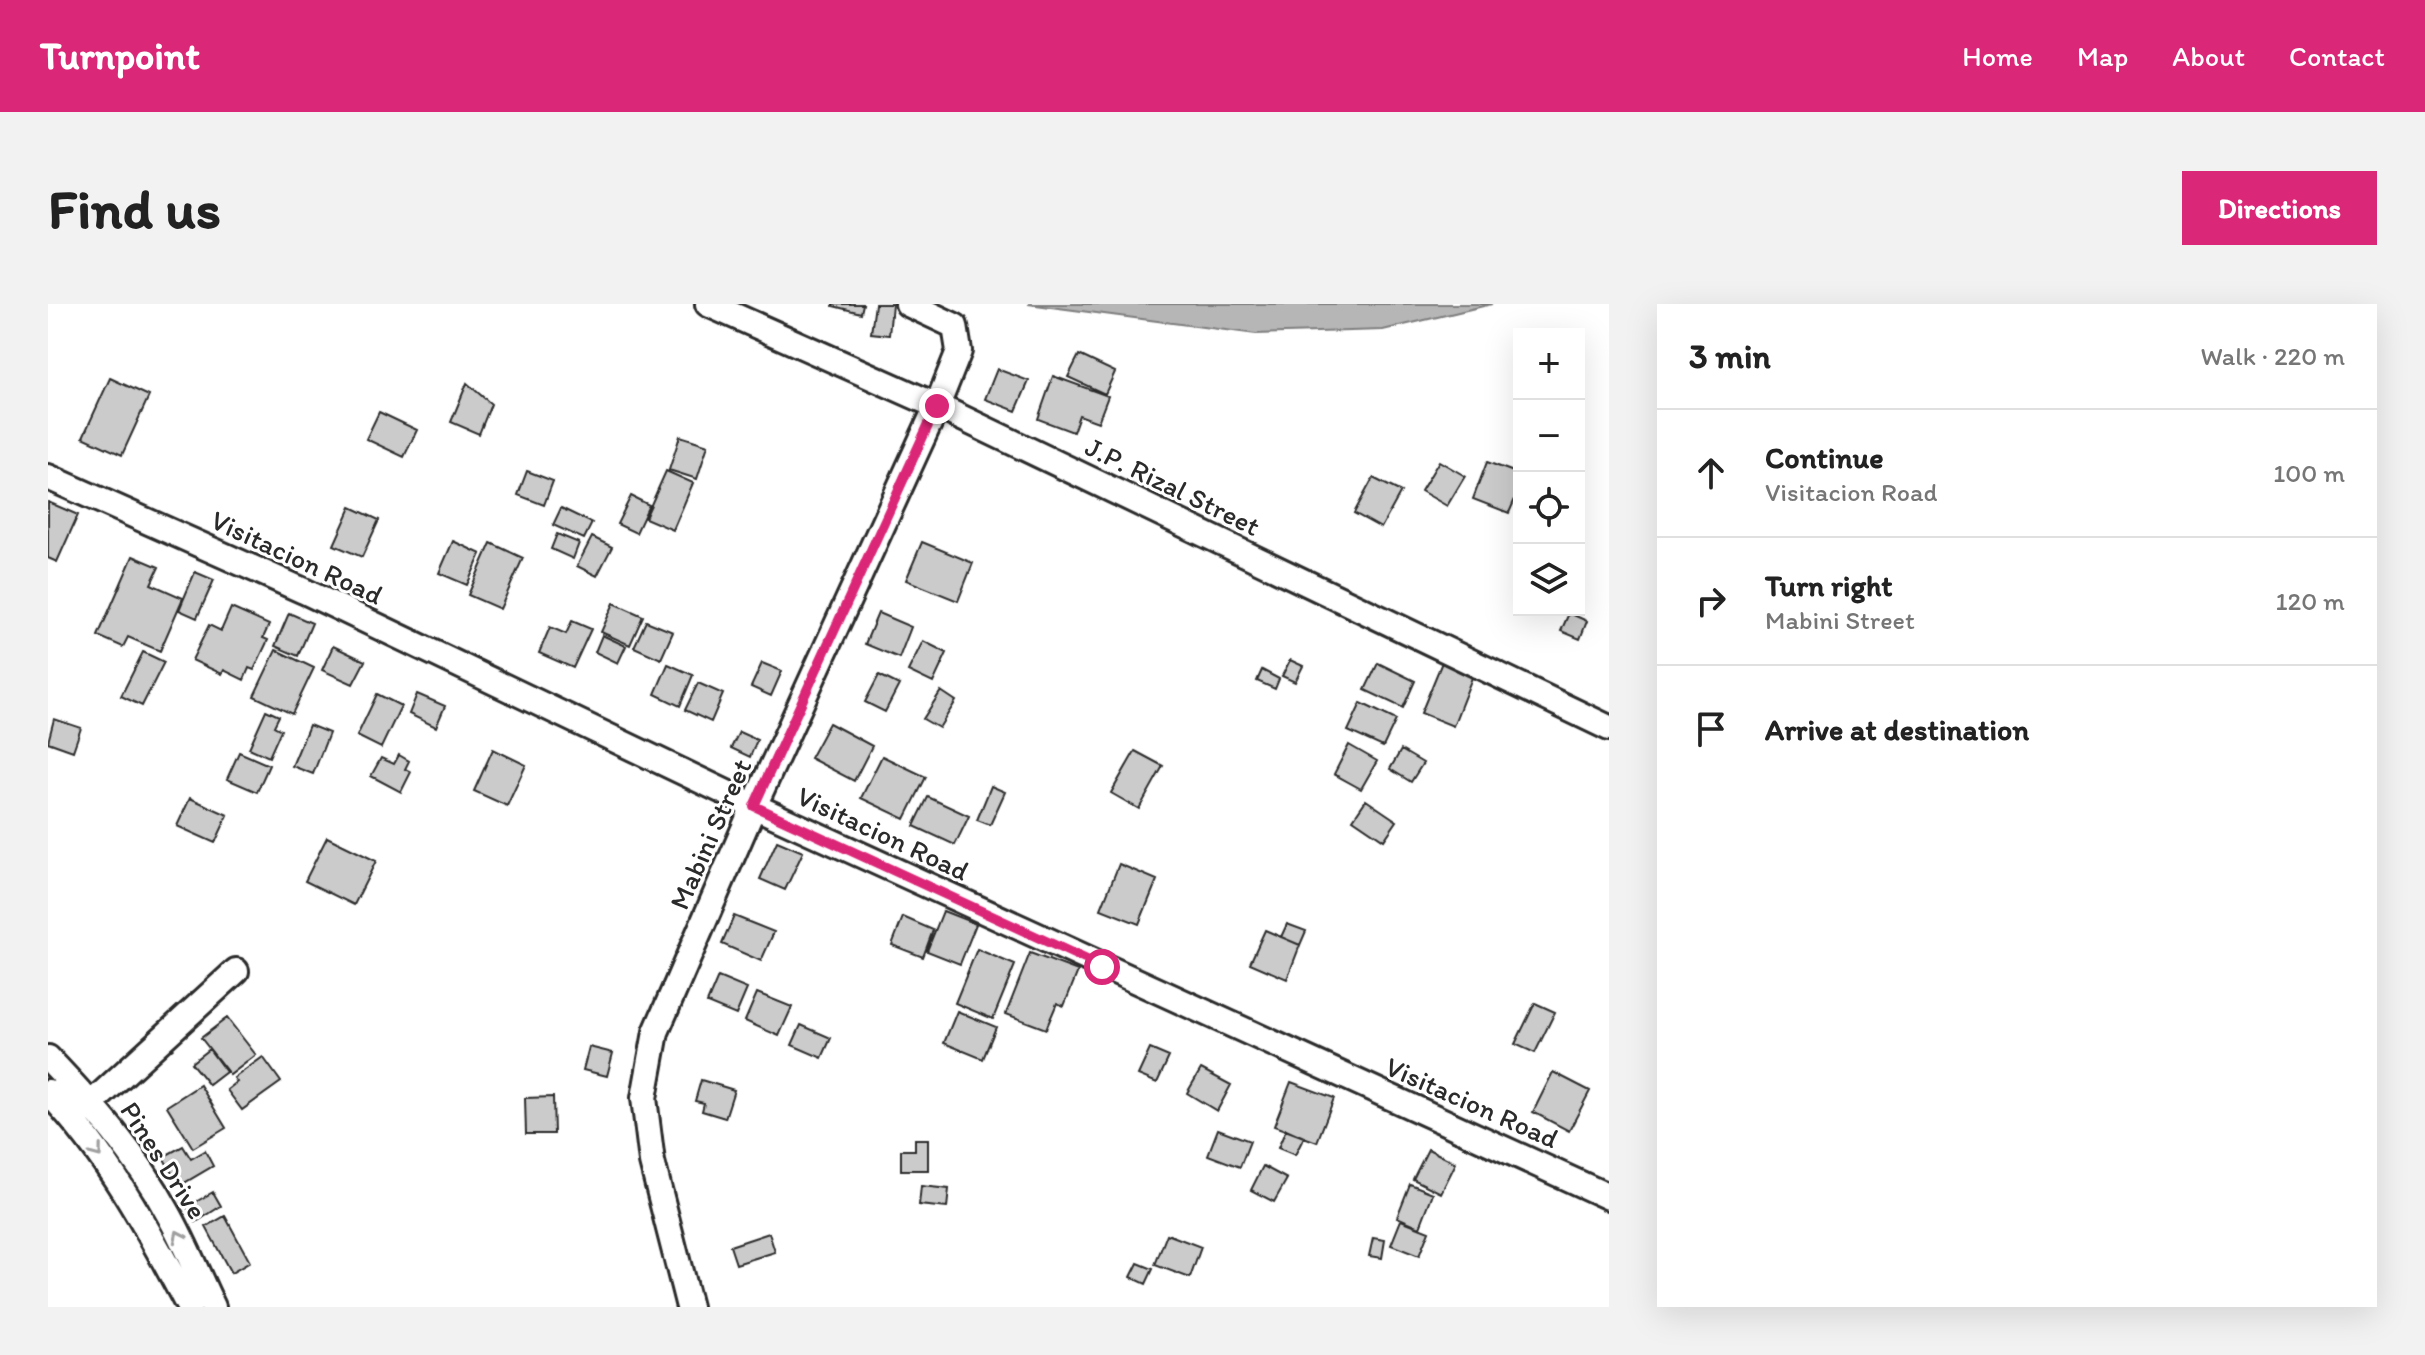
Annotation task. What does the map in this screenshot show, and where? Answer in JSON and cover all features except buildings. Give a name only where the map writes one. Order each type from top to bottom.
[{"type":"street","name":"J.P. Rizal Street","points":[[708,304],[937,406],[1609,728]]},
{"type":"street","name":"Mabini Street","points":[[689,1307],[652,1162],[644,1098],[656,1032],[959,351],[955,326],[908,304]]},
{"type":"street","name":"Visitacion Road","points":[[48,477],[304,591],[754,806],[1609,1197]]},
{"type":"street","points":[[73,1121],[236,971]]},
{"type":"street","name":"Pines Drive","points":[[48,1058],[90,1103],[131,1155],[168,1212],[213,1307]]},
{"type":"street","name":"Pines Drive","points":[[48,1092],[113,1172],[189,1307]]},
{"type":"shaded area","points":[[1028,304],[1492,304],[1383,330],[1256,334]]},
{"type":"route","points":[[937,406],[754,806],[1102,967]]}]
